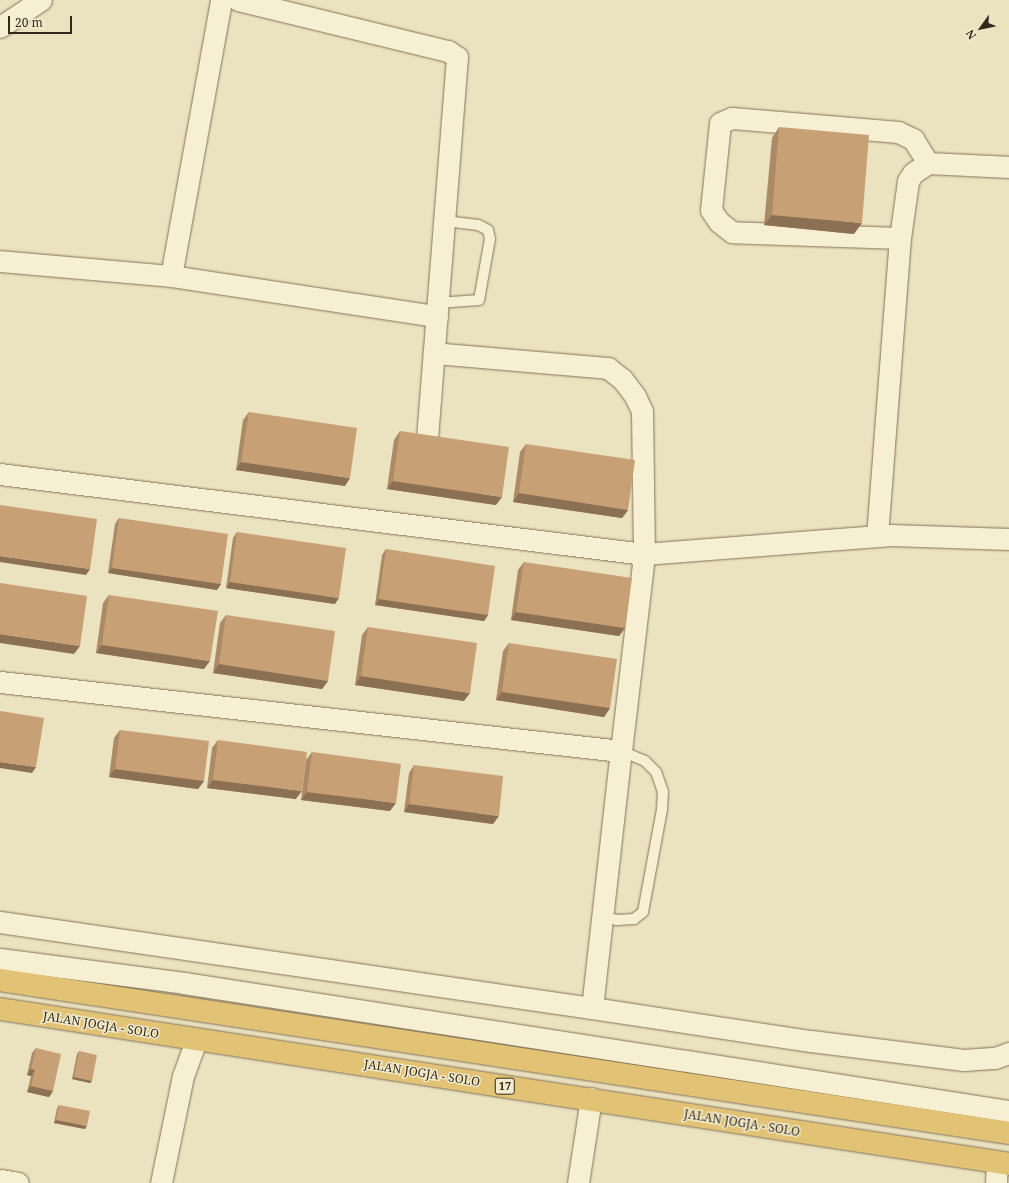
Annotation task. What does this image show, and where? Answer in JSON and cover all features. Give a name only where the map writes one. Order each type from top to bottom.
[{"type":"highway","name":"17","points":[[0,980],[1000,1132]]},
{"type":"highway","name":"JALAN JOGJA - SOLO","points":[[0,1009],[196,1040],[258,1047],[468,1081],[591,1098],[1000,1170]]},
{"type":"street","points":[[0,27],[41,0]]},
{"type":"street","points":[[171,276],[221,0]]},
{"type":"street","points":[[238,0],[454,53],[458,62],[427,437]]},
{"type":"street","points":[[900,238],[732,232],[719,222],[711,210],[720,122],[732,118],[898,132],[913,139],[928,162]]},
{"type":"street","points":[[878,536],[900,238],[908,181],[913,172],[928,162],[1009,167]]},
{"type":"street","points":[[0,261],[171,276],[438,309]]},
{"type":"street","points":[[434,353],[608,368],[622,378],[642,411],[644,554],[592,1008]]},
{"type":"street","points":[[0,474],[644,554],[878,536],[1009,539]]},
{"type":"street","points":[[0,682],[621,751]]},
{"type":"street","points":[[0,922],[811,1041],[964,1060],[995,1058],[1009,1052]]},
{"type":"street","points":[[0,958],[184,983],[1002,1110],[1000,1132]]},
{"type":"street","points":[[161,1183],[183,1076],[196,1040]]},
{"type":"street","points":[[578,1183],[591,1098]]},
{"type":"street","points":[[0,1180],[18,1183]]},
{"type":"lane","points":[[438,309],[480,300],[490,239],[488,230],[478,225],[445,221]]},
{"type":"lane","points":[[602,916],[617,920],[634,919],[643,912],[662,809],[663,792],[656,772],[645,761],[621,751]]},
{"type":"building","points":[[779,127],[869,135],[862,223],[772,215]]},
{"type":"building","points":[[249,412],[357,428],[350,478],[241,462]]},
{"type":"building","points":[[400,431],[509,447],[502,497],[393,481]]},
{"type":"building","points":[[526,444],[635,460],[628,510],[519,493]]},
{"type":"building","points":[[0,505],[97,519],[90,569],[0,556]]},
{"type":"building","points":[[119,518],[228,534],[221,584],[112,568]]},
{"type":"building","points":[[237,532],[346,548],[339,598],[230,582]]},
{"type":"building","points":[[386,549],[495,566],[488,615],[379,599]]},
{"type":"building","points":[[524,562],[632,578],[625,628],[516,612]]},
{"type":"building","points":[[0,583],[87,596],[80,646],[0,634]]},
{"type":"building","points":[[109,595],[218,611],[210,661],[102,645]]},
{"type":"building","points":[[226,615],[335,631],[328,681],[219,664]]},
{"type":"building","points":[[368,627],[477,643],[470,693],[361,676]]},
{"type":"building","points":[[509,643],[617,659],[610,708],[502,692]]},
{"type":"building","points":[[0,711],[44,718],[36,767],[0,762]]},
{"type":"building","points":[[120,730],[209,741],[204,781],[115,769]]},
{"type":"building","points":[[218,740],[307,752],[302,791],[213,780]]},
{"type":"building","points":[[312,752],[401,764],[396,803],[307,792]]},
{"type":"building","points":[[414,765],[503,776],[499,816],[409,804]]},
{"type":"building","points":[[36,1048],[61,1054],[53,1091],[31,1086],[35,1070],[31,1069]]},
{"type":"building","points":[[79,1051],[97,1055],[92,1081],[74,1077]]},
{"type":"building","points":[[59,1105],[90,1111],[87,1126],[56,1120]]}]
